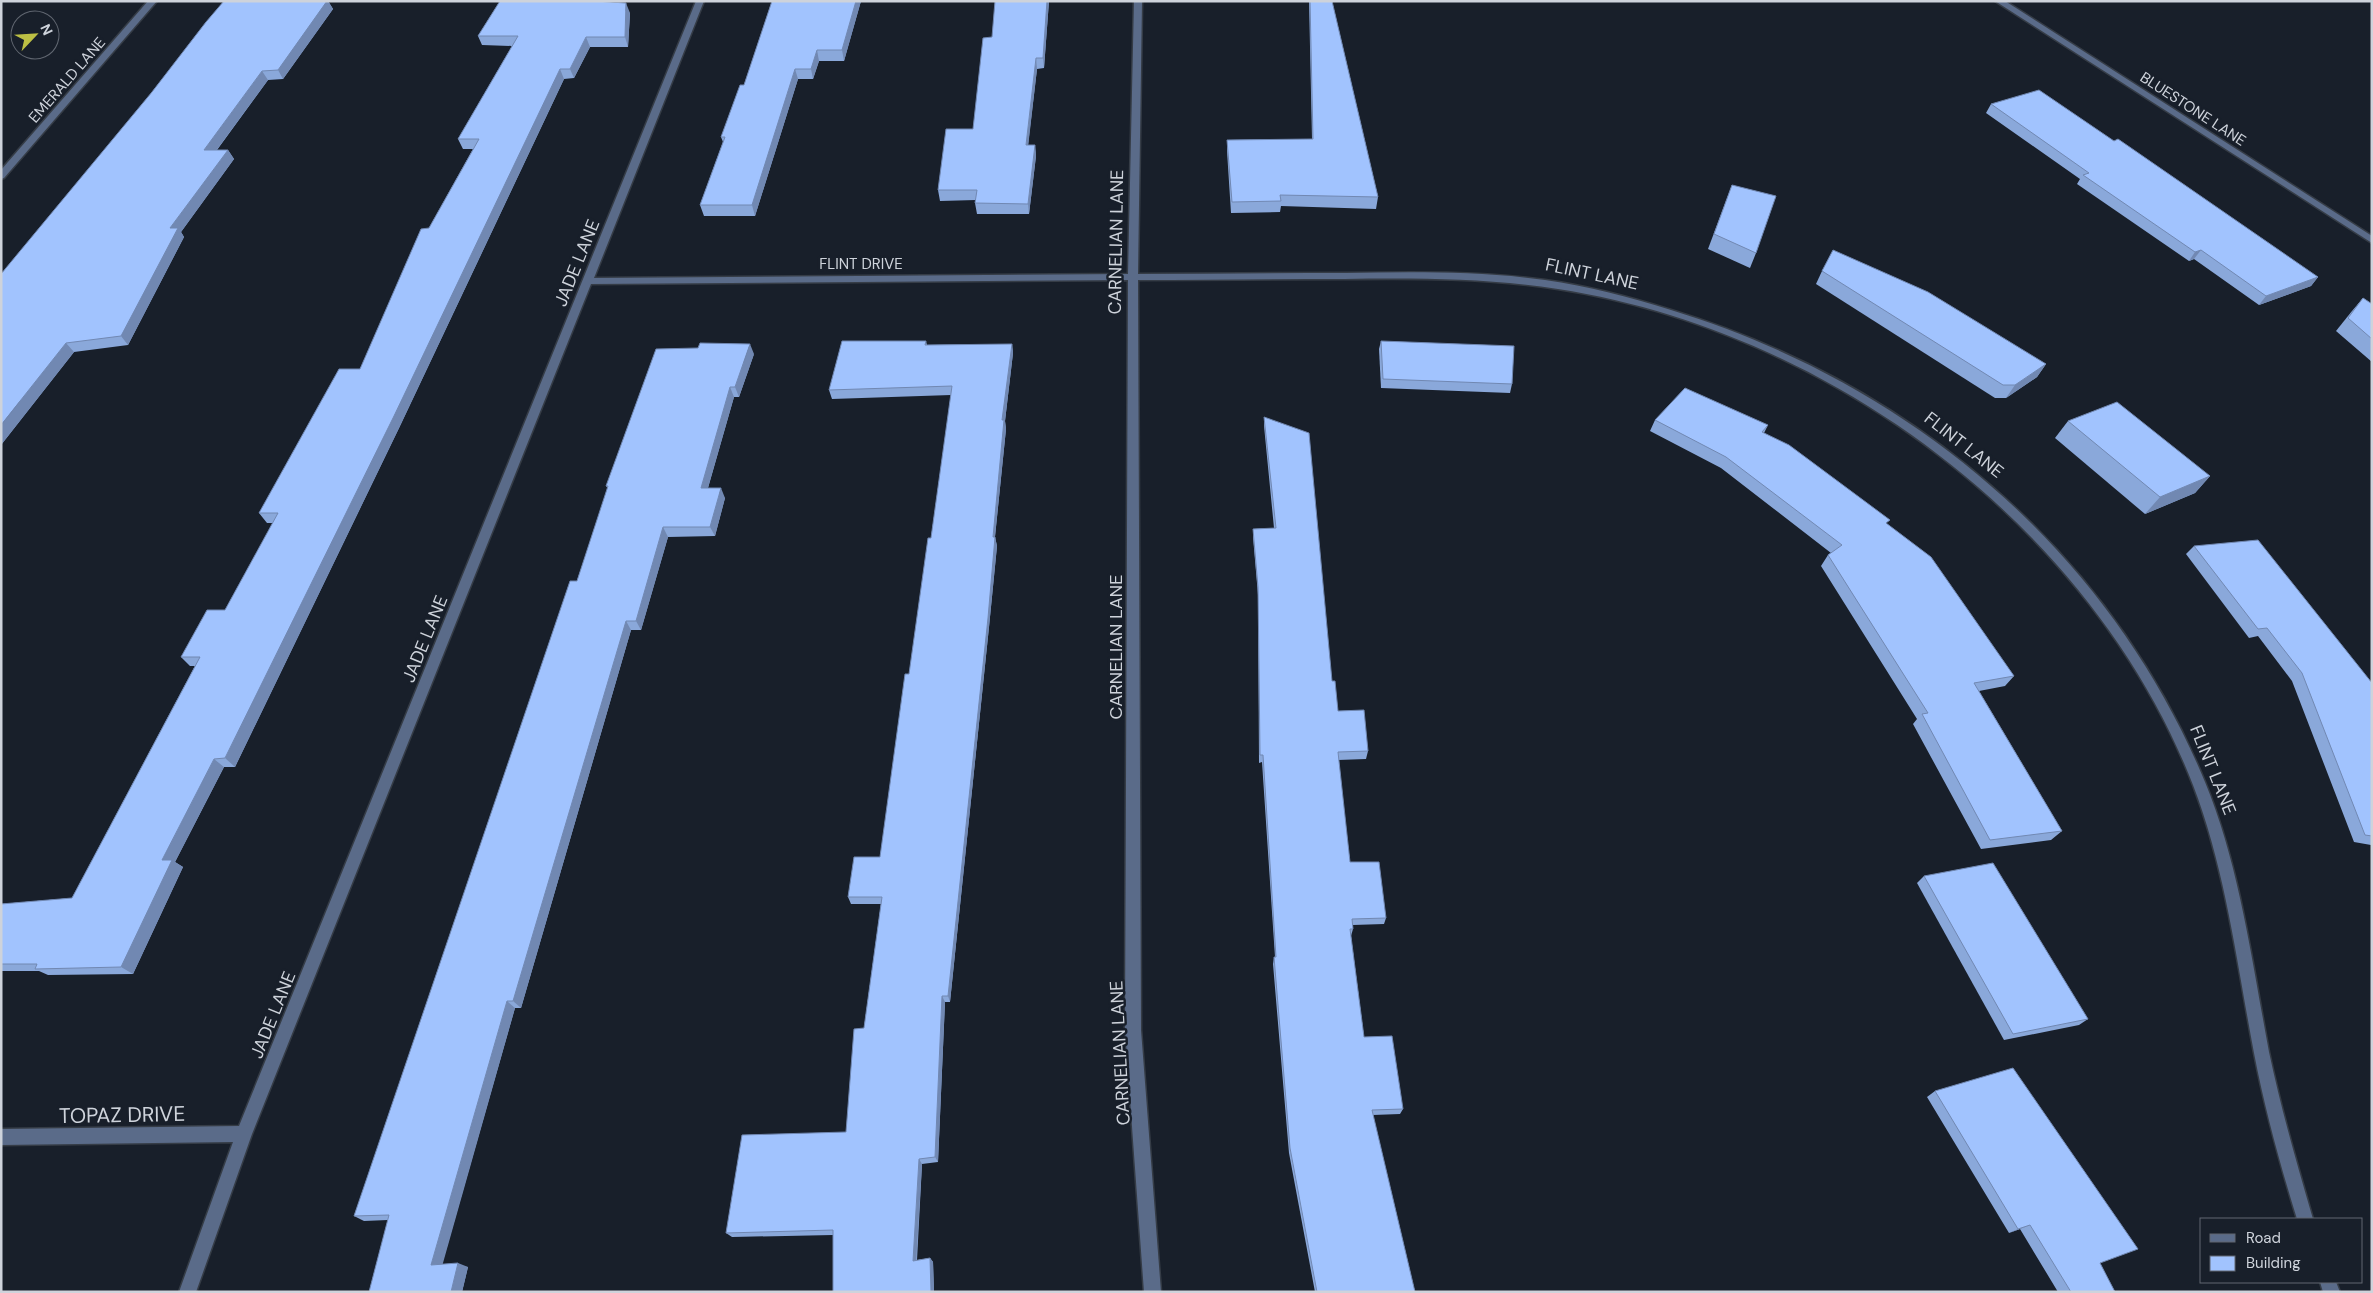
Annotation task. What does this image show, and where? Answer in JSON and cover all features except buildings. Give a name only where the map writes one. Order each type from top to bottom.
[{"type":"street","name":"EMERALD LANE","points":[[1,176],[153,1]]},
{"type":"street","name":"JADE LANE","points":[[187,1292],[244,1134],[700,1]]},
{"type":"street","name":"CARNELIAN LANE","points":[[1138,1],[1133,276],[1133,1030],[1153,1292]]},
{"type":"street","name":"BLUESTONE LANE","points":[[1999,1],[2372,240]]},
{"type":"street","name":"FLINT DRIVE","points":[[588,281],[1133,276]]},
{"type":"street","name":"FLINT LANE","points":[[1133,276],[1458,276],[1524,281],[1595,293],[1675,315],[1745,340],[1825,376],[1880,407],[1954,459],[2012,510],[2073,575],[2120,634],[2167,711],[2199,783],[2221,848],[2281,1136],[2305,1218]]},
{"type":"street","name":"TOPAZ DRIVE","points":[[1,1137],[244,1134]]}]
